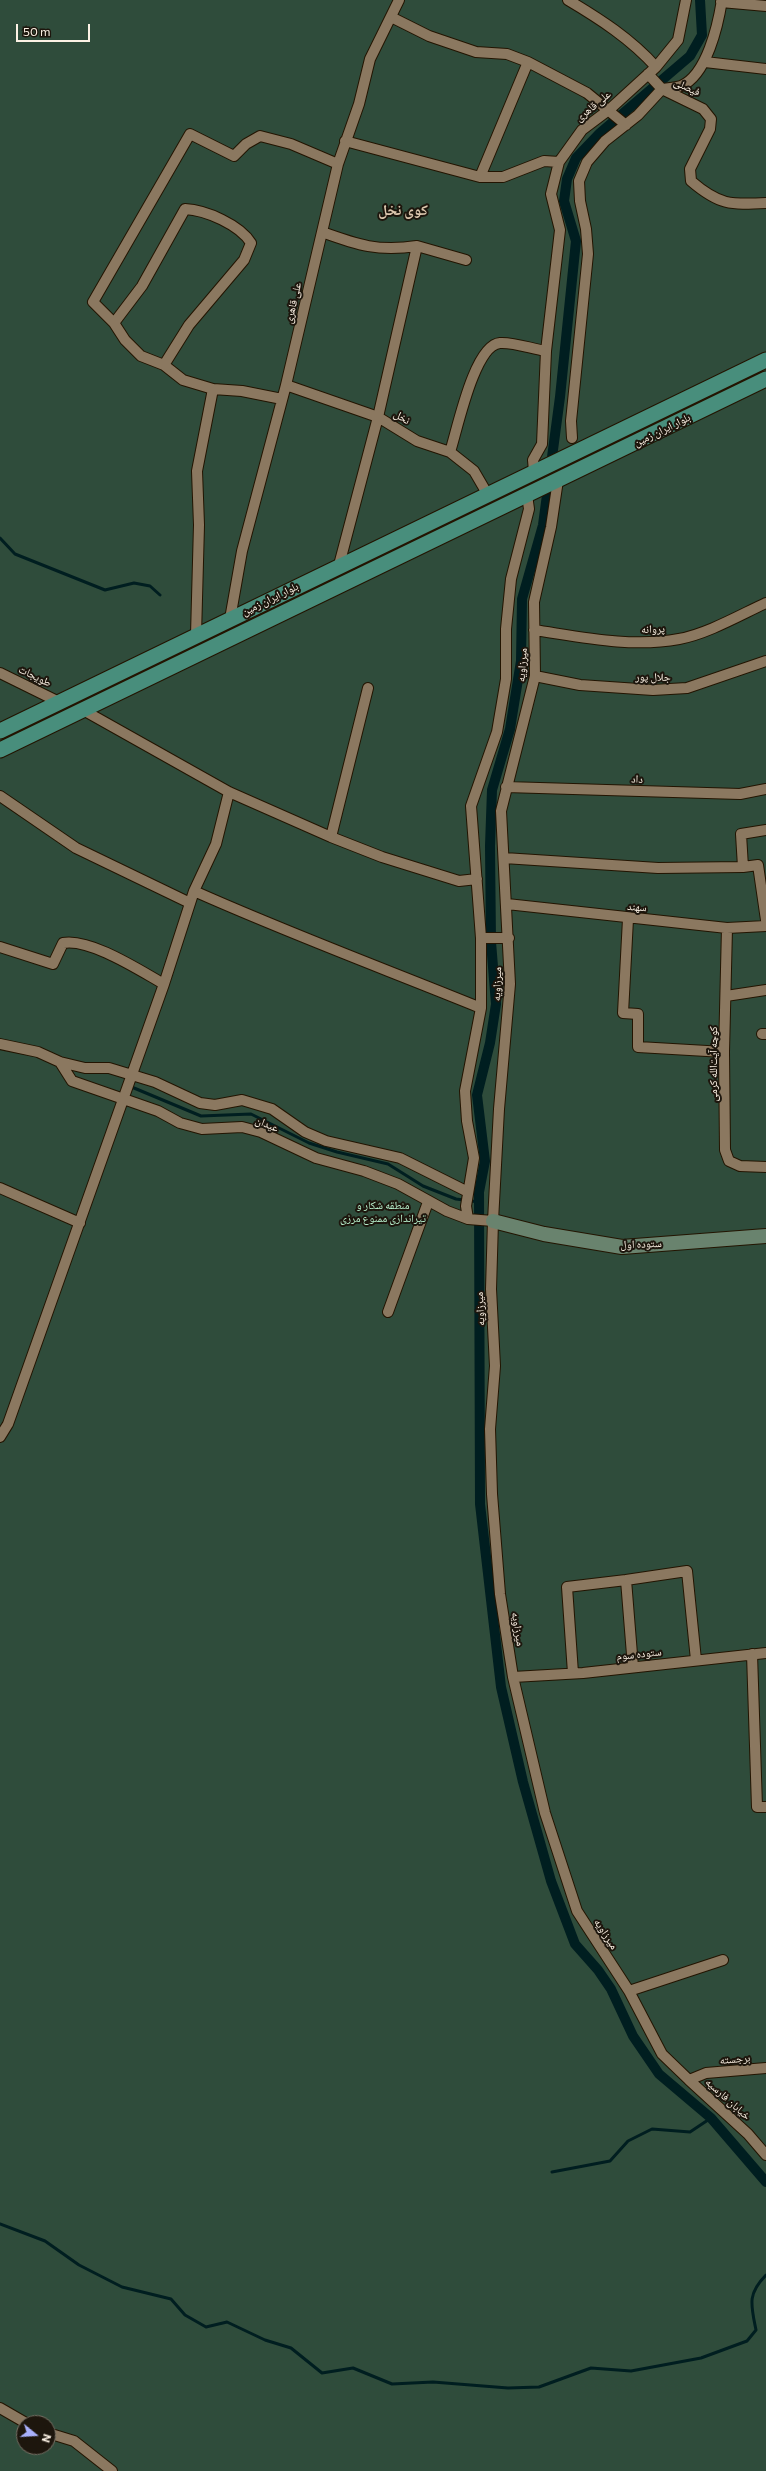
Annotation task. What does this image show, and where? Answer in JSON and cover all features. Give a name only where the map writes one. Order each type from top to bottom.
[{"type":"main road","name":"بلوار ایران زمین","points":[[0,731],[339,565],[488,495],[538,469],[766,360]]},
{"type":"main road","name":"بلوار ایران زمین","points":[[0,750],[766,380]]},
{"type":"street","name":"علی قاهری","points":[[230,619],[242,551],[286,386],[338,164],[358,104],[370,59],[399,0]]},
{"type":"street","points":[[568,0],[603,21],[641,50],[656,67]]},
{"type":"street","name":"علی قاهری","points":[[538,469],[533,460],[542,444],[546,351],[560,230],[551,194],[558,162],[582,130],[612,111],[650,76],[678,40],[686,0]]},
{"type":"street","points":[[721,1],[766,6]]},
{"type":"street","name":"فیصلی","points":[[661,88],[681,86],[704,62],[715,32],[721,1]]},
{"type":"street","points":[[391,17],[429,36],[476,52],[507,54],[528,62],[587,93],[612,111],[624,122]]},
{"type":"street","points":[[480,177],[528,62]]},
{"type":"street","points":[[704,62],[766,69]]},
{"type":"street","points":[[572,438],[571,421],[588,254],[586,229],[580,201],[579,181],[587,162],[605,141],[624,122],[638,115],[661,88],[650,76]]},
{"type":"street","name":"فیصلی","points":[[661,88],[704,109],[711,119],[710,129],[690,169],[691,181],[723,203],[766,204]]},
{"type":"street","points":[[282,399],[242,391],[213,389],[183,380],[164,365],[141,356],[125,340],[114,323],[93,302],[190,134],[234,156],[246,144],[260,136],[291,144],[338,164]]},
{"type":"street","points":[[345,141],[480,177],[503,177],[544,161],[558,162]]},
{"type":"street","points":[[114,323],[142,286],[185,209],[195,209],[246,234],[251,243],[244,260],[189,325],[164,365]]},
{"type":"street","points":[[322,232],[364,247],[401,249],[417,246],[466,260]]},
{"type":"street","points":[[339,565],[378,417],[417,246]]},
{"type":"street","points":[[450,452],[469,387],[480,360],[489,349],[499,343],[546,351]]},
{"type":"street","name":"نخل","points":[[286,386],[378,417],[417,441],[450,452],[474,471],[488,495]]},
{"type":"street","points":[[196,636],[199,525],[197,471],[213,389]]},
{"type":"street","name":"میرزاویه","points":[[558,480],[551,527],[534,602],[535,676],[501,811],[507,904],[504,938],[510,984],[491,1220],[491,1289],[495,1366],[490,1429],[492,1487],[500,1594],[514,1677],[545,1813],[577,1911],[629,1991],[662,2054],[689,2080]]},
{"type":"street","points":[[471,1219],[467,1198],[474,1158],[465,1091],[481,1008],[483,938],[471,806],[497,732],[506,679],[506,629],[511,580],[529,509],[530,493]]},
{"type":"street","name":"پروانه","points":[[534,630],[594,639],[647,642],[680,639],[766,603]]},
{"type":"street","name":"جلال پور","points":[[535,676],[580,685],[653,690],[687,688],[766,661]]},
{"type":"street","name":"طویجات","points":[[0,673],[59,702]]},
{"type":"street","points":[[331,837],[368,688]]},
{"type":"street","points":[[83,710],[229,792],[331,837],[382,857],[459,881],[477,880]]},
{"type":"street","name":"داد","points":[[506,787],[740,794],[766,789]]},
{"type":"street","points":[[0,1437],[8,1424],[80,1223],[164,984],[194,891],[216,844],[229,792]]},
{"type":"street","points":[[0,796],[76,848],[190,903]]},
{"type":"street","points":[[743,867],[741,834],[766,830]]},
{"type":"street","points":[[504,858],[658,868],[743,867],[758,865],[766,920]]},
{"type":"street","points":[[194,891],[273,926],[347,953],[481,1008]]},
{"type":"street","name":"سهند","points":[[507,904],[628,919],[727,928],[766,926]]},
{"type":"street","points":[[628,919],[623,1013],[638,1014],[638,1047],[724,1052]]},
{"type":"street","name":"کوچه آیت‌الله کرمی","points":[[727,928],[724,1052],[725,1150],[729,1161],[740,1166],[766,1167]]},
{"type":"street","points":[[483,938],[504,938]]},
{"type":"street","points":[[0,947],[53,964],[63,943],[73,941],[115,956],[164,984]]},
{"type":"street","points":[[726,996],[766,990]]},
{"type":"street","name":"عیدان","points":[[0,1044],[38,1052],[60,1062],[85,1068],[109,1068],[132,1074],[156,1082],[200,1103],[215,1105],[242,1100],[272,1109],[305,1132],[326,1141],[400,1158],[467,1198]]},
{"type":"street","name":"عیدان","points":[[60,1062],[72,1081],[158,1111],[180,1123],[202,1129],[242,1127],[261,1132],[316,1158],[364,1171],[398,1184],[428,1202],[471,1219],[491,1220]]},
{"type":"street","points":[[0,1188],[80,1223]]},
{"type":"street","points":[[388,1312],[428,1202]]},
{"type":"street","name":"ستوده اول","points":[[491,1220],[544,1234],[622,1247],[766,1236]]},
{"type":"street","points":[[573,1673],[567,1587],[687,1571],[696,1660]]},
{"type":"street","points":[[626,1580],[634,1667]]},
{"type":"street","name":"ستوده سوم","points":[[514,1677],[573,1673],[766,1653]]},
{"type":"street","points":[[752,1654],[757,1807],[766,1807]]},
{"type":"street","points":[[629,1991],[723,1960]]},
{"type":"street","name":"برجسته","points":[[689,2080],[706,2073],[766,2068]]},
{"type":"street","name":"خیابان فارسیه","points":[[689,2080],[748,2134],[766,2155]]},
{"type":"street","points":[[0,2408],[16,2417]]},
{"type":"street","points":[[56,2435],[74,2441],[112,2471]]},
{"type":"green space","name":"منطقه شکار و تیراندازی ممنوع مرزی","points":[[0,0],[766,0],[766,2471],[0,2471]]},
{"type":"waterway","points":[[700,0],[702,35],[690,56],[600,133],[576,158],[567,179],[564,201],[576,241],[560,397],[543,525],[522,599],[521,661],[510,729],[492,790],[490,846],[491,942],[496,1004],[490,1043],[477,1095],[485,1161],[479,1192],[480,1504],[501,1687],[523,1782],[551,1881],[575,1944],[598,1970],[611,1989],[633,2036],[659,2074],[711,2118],[766,2182]]},
{"type":"waterway","points":[[0,538],[15,554],[105,590],[134,583],[150,586],[160,595]]},
{"type":"waterway","points":[[134,1088],[201,1116],[251,1114],[309,1143],[337,1152],[388,1164],[423,1186],[456,1199],[479,1202]]},
{"type":"waterway","points":[[552,2172],[610,2161],[628,2141],[652,2129],[690,2132],[711,2118]]},
{"type":"waterway","points":[[0,2224],[45,2241],[79,2265],[122,2287],[171,2299],[185,2315],[206,2327],[227,2322],[265,2340],[291,2348],[322,2373],[353,2368],[392,2384],[433,2382],[508,2388],[539,2387],[591,2368],[631,2371],[701,2358],[747,2341],[756,2330],[752,2307],[753,2294],[766,2275]]},
{"type":"district","name":"کوی نخل","points":[[403,210]]}]
